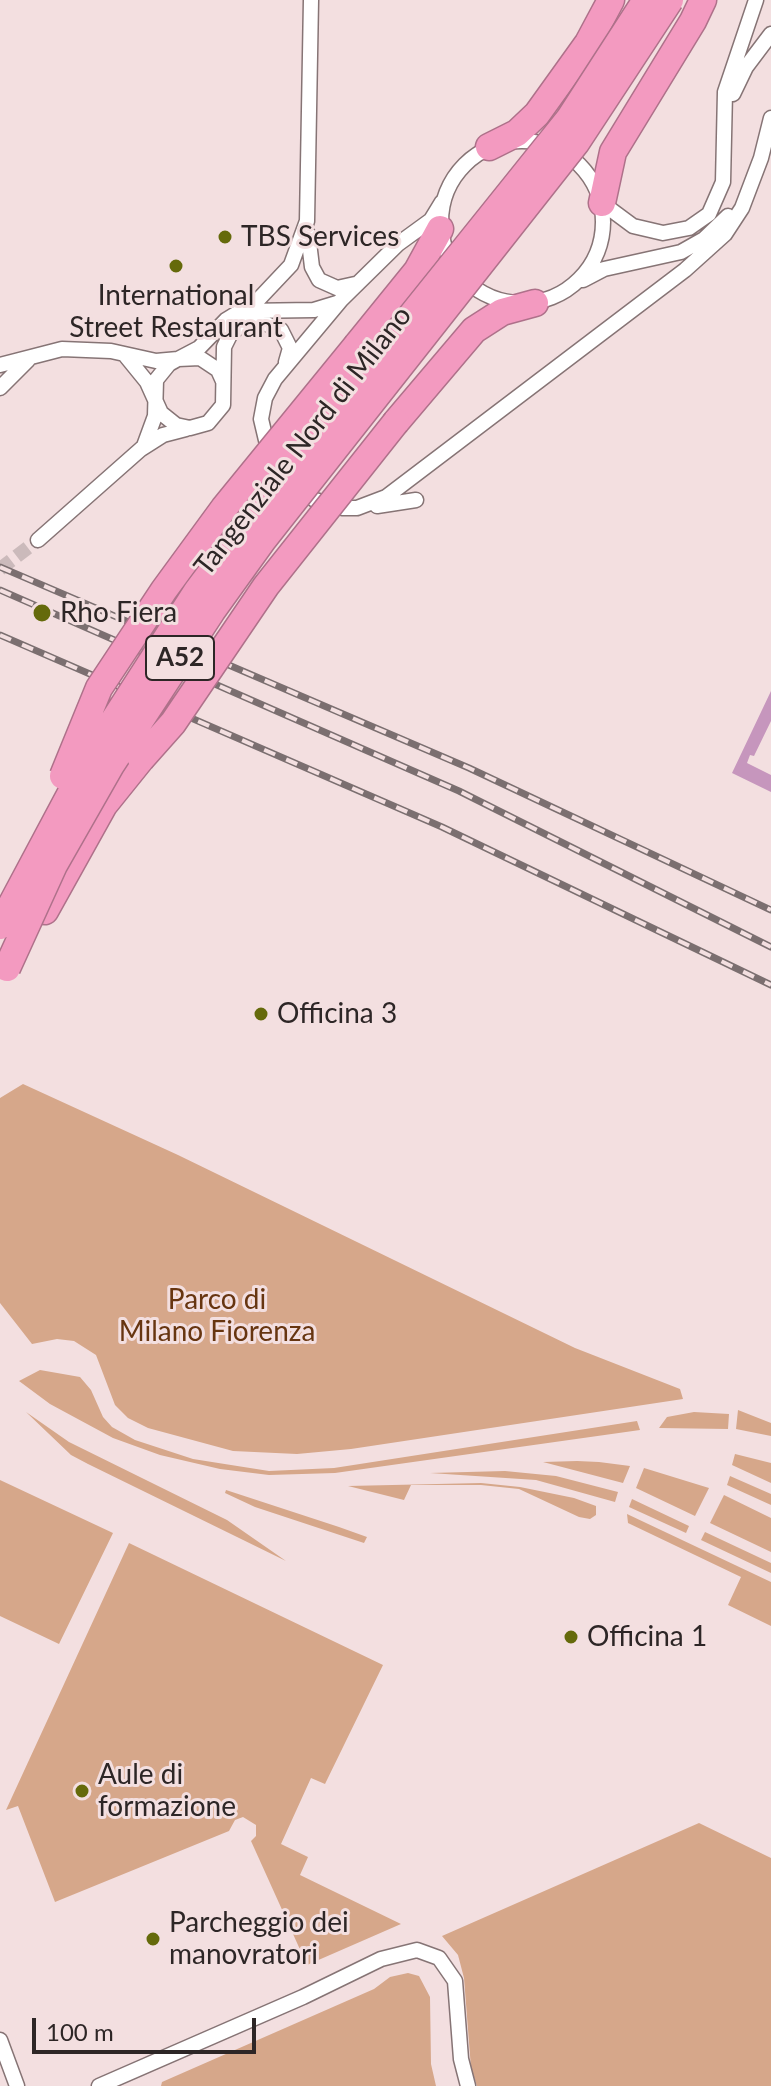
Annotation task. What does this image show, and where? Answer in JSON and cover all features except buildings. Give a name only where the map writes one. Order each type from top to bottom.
[{"type":"highway","points":[[489,147],[517,133],[537,114],[588,43],[611,0]]},
{"type":"highway","name":"Tangenziale Nord di Milano","points":[[0,926],[90,757],[197,591],[301,453],[569,119],[646,0]]},
{"type":"highway","name":"Tangenziale Nord di Milano","points":[[4,977],[54,865],[111,765],[212,611],[318,469],[576,143],[670,0]]},
{"type":"highway","points":[[602,203],[613,152],[668,64],[703,0]]},
{"type":"highway","points":[[0,926],[25,848],[69,764],[99,688],[192,551],[417,271],[440,229]]},
{"type":"highway","points":[[4,977],[104,805],[173,723],[266,586],[396,422],[474,330],[502,312],[535,303]]},
{"type":"street","points":[[311,0],[307,221],[312,267],[319,280],[337,288],[359,282]]},
{"type":"street","points":[[416,500],[357,508],[315,500],[298,489],[273,462],[263,440],[261,419],[265,398],[283,370],[341,300],[398,244],[425,226],[442,202],[452,179],[468,160],[489,147],[514,141],[540,142],[564,152],[584,169],[602,203],[616,217],[646,231],[676,232],[699,223],[721,193],[725,92],[756,0]]},
{"type":"street","points":[[722,137],[737,84],[771,34]]},
{"type":"street","points":[[357,508],[386,497],[704,254],[735,221],[754,179],[771,118]]},
{"type":"street","points":[[442,202],[440,229],[446,255],[461,278],[482,294],[508,303],[535,303],[604,269],[692,247],[725,220],[754,179]]},
{"type":"street","points":[[572,287],[596,257],[603,230],[602,203]]},
{"type":"street","points":[[141,449],[152,429],[154,397],[161,371],[199,348],[226,320],[257,301],[295,259],[307,221]]},
{"type":"street","points":[[240,312],[258,309],[314,310],[341,300]]},
{"type":"street","points":[[38,540],[141,449],[163,435],[208,423],[218,415],[223,405],[226,341],[236,328],[251,321],[268,322],[286,336],[290,348],[283,370]]},
{"type":"street","points":[[0,365],[62,349],[92,349],[156,361],[200,358],[210,363],[222,376],[225,386]]},
{"type":"street","points":[[125,355],[142,374],[167,420],[190,428]]},
{"type":"street","points":[[0,388],[32,357]]},
{"type":"street","points":[[99,2086],[303,1997],[381,1959],[417,1950],[439,1958],[455,1981],[461,2059],[468,2086]]},
{"type":"street","points":[[0,2040],[17,2086]]},
{"type":"green space","name":"Parco di Milano Fiorenza","points":[[23,1084],[178,1155],[575,1348],[680,1389],[683,1399],[351,1449],[297,1454],[233,1451],[148,1428],[128,1418],[115,1405],[96,1355],[74,1341],[57,1339],[32,1344],[0,1303],[0,1098]]},
{"type":"green space","points":[[40,1370],[80,1377],[91,1390],[103,1417],[112,1427],[135,1440],[193,1459],[269,1471],[334,1468],[637,1421],[640,1430],[335,1473],[269,1475],[220,1469],[160,1455],[113,1438],[50,1404],[19,1381]]},
{"type":"green space","points":[[738,1410],[771,1423],[771,1436],[736,1429]]},
{"type":"green space","points":[[26,1412],[69,1442],[227,1520],[286,1561],[71,1455]]},
{"type":"green space","points":[[694,1412],[729,1414],[728,1429],[659,1428],[667,1417]]},
{"type":"green space","points":[[735,1454],[771,1463],[771,1483],[732,1465]]},
{"type":"green space","points":[[577,1461],[630,1466],[623,1483],[543,1462]]},
{"type":"green space","points":[[644,1468],[709,1488],[695,1516],[636,1488]]},
{"type":"green space","points":[[505,1471],[556,1476],[618,1492],[615,1502],[536,1480],[430,1473]]},
{"type":"green space","points":[[730,1476],[771,1494],[771,1505],[727,1485]]},
{"type":"green space","points":[[0,1480],[113,1533],[59,1644],[0,1616]]},
{"type":"green space","points":[[481,1483],[520,1487],[574,1498],[596,1506],[596,1515],[590,1519],[579,1517],[519,1489],[481,1485],[411,1485],[404,1500],[348,1486]]},
{"type":"green space","points":[[226,1490],[367,1537],[364,1543],[255,1507],[225,1493]]},
{"type":"green space","points":[[724,1495],[771,1518],[771,1552],[710,1523]]},
{"type":"green space","points":[[632,1499],[689,1526],[686,1533],[629,1507]]},
{"type":"green space","points":[[627,1514],[771,1582],[771,1626],[728,1605],[741,1577],[628,1523]]},
{"type":"green space","points":[[705,1532],[771,1563],[771,1573],[701,1540]]},
{"type":"green space","points":[[129,1543],[383,1665],[325,1784],[311,1778],[281,1844],[308,1857],[300,1875],[401,1924],[307,1965],[251,1841],[256,1836],[256,1825],[243,1817],[235,1820],[229,1831],[55,1902],[18,1806],[6,1810]]},
{"type":"green space","points":[[699,1823],[771,1858],[771,2086],[477,2086],[471,2068],[464,1978],[458,1955],[442,1936]]},
{"type":"green space","points":[[408,1973],[419,1976],[430,1997],[431,2064],[436,2086],[161,2086],[162,2082],[374,1989],[390,1977]]},
{"type":"shaded area","points":[[771,691],[771,721],[754,756],[750,755],[747,763],[771,775],[771,792],[732,773]]},
{"type":"tunnel","points":[[0,569],[38,540]]},
{"type":"railway","points":[[0,567],[469,768],[771,910]]},
{"type":"railway","points":[[0,590],[459,791],[771,947]]},
{"type":"railway","points":[[0,635],[442,827],[771,985]]},
{"type":"place","name":"TBS Services","points":[[225,237]]},
{"type":"place","name":"International Street Restaurant","points":[[176,266]]},
{"type":"place","name":"Rho Fiera","points":[[42,613]]},
{"type":"place","name":"Officina 3","points":[[261,1014]]},
{"type":"place","name":"Officina 1","points":[[571,1637]]},
{"type":"place","name":"Aule di formazione","points":[[82,1791]]},
{"type":"place","name":"Parcheggio dei manovratori","points":[[153,1939]]}]
